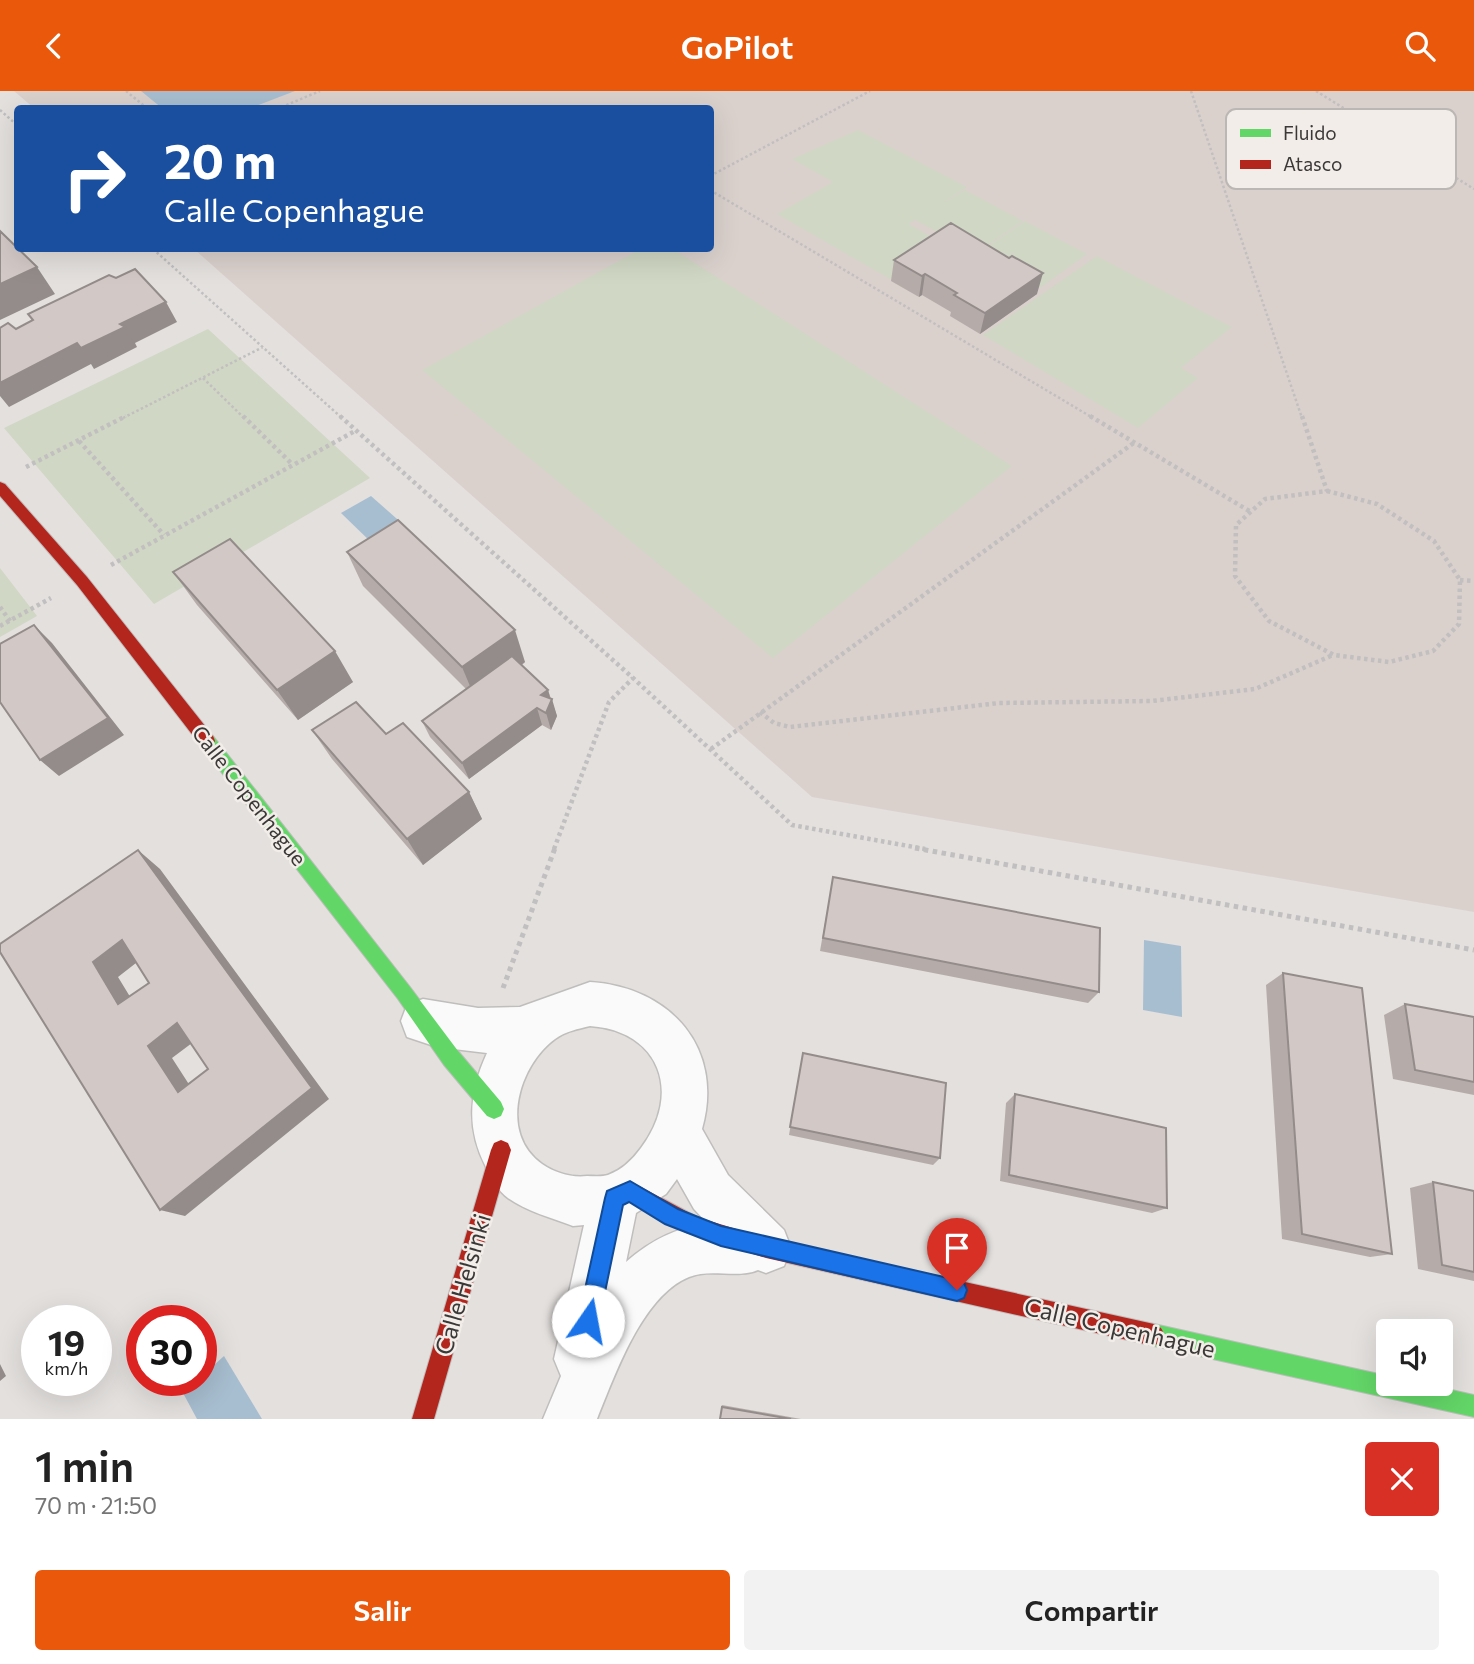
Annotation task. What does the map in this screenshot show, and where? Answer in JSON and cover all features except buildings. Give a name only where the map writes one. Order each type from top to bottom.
[{"type":"street","name":"Calle Copenhague","points":[[0,487],[82,581],[423,1021],[498,1129]]},
{"type":"street","name":"Calle Helsinki","points":[[423,1419],[498,1129],[499,1078],[513,1050],[534,1027],[561,1011],[590,1004],[620,1007],[643,1017],[663,1033],[677,1054],[685,1079],[686,1107],[679,1135],[669,1155],[654,1173],[622,1195],[580,1204],[547,1196],[520,1177],[498,1129]]},
{"type":"street","points":[[423,1021],[476,1031],[504,1033],[534,1027]]},
{"type":"street","points":[[679,1135],[711,1192],[766,1248]]},
{"type":"street","name":"Calle Copenhague","points":[[622,1195],[692,1226],[766,1248],[1474,1406]]},
{"type":"street","points":[[569,1419],[622,1195]]},
{"type":"street","points":[[569,1419],[613,1323],[628,1300],[653,1271],[685,1252],[719,1248],[766,1248]]},
{"type":"path","points":[[126,91],[143,105]]},
{"type":"path","points":[[287,105],[320,91]]},
{"type":"path","points":[[714,174],[869,91]]},
{"type":"path","points":[[1191,91],[1328,491]]},
{"type":"path","points":[[1317,91],[1346,109]]},
{"type":"path","points":[[0,110],[14,123]]},
{"type":"path","points":[[1456,178],[1474,189]]},
{"type":"path","points":[[714,192],[1251,512]]},
{"type":"path","points":[[156,252],[633,678],[792,825],[1474,950]]},
{"type":"path","points":[[18,471],[263,348]]},
{"type":"path","points":[[203,378],[292,464]]},
{"type":"path","points":[[0,626],[355,431]]},
{"type":"path","points":[[79,440],[164,535]]},
{"type":"path","points":[[711,749],[1135,442]]},
{"type":"path","points":[[1328,491],[1377,504],[1434,541],[1460,580],[1459,624],[1433,651],[1389,662],[1334,655],[1269,621],[1235,576],[1236,525],[1251,512],[1265,499],[1328,491]]},
{"type":"path","points":[[1460,580],[1474,581]]},
{"type":"path","points":[[0,607],[10,621]]},
{"type":"path","points":[[760,712],[774,723],[790,727],[999,703],[1152,701],[1255,689],[1334,655]]},
{"type":"path","points":[[501,994],[609,702],[633,678]]},
{"type":"shaded area","points":[[14,91],[1474,91],[1474,912],[812,797],[197,252],[714,252],[714,105],[30,105]]},
{"type":"green space","points":[[858,130],[967,187],[943,203],[965,190],[1023,221],[976,253],[915,220],[909,224],[944,244],[890,279],[777,214],[833,182],[792,159]]},
{"type":"green space","points":[[1025,221],[1087,254],[1040,288],[977,253]]},
{"type":"green space","points":[[635,252],[678,252],[1012,466],[773,658],[422,370]]},
{"type":"green space","points":[[1097,256],[1232,327],[1181,368],[1198,378],[1138,428],[983,335]]},
{"type":"green space","points":[[208,329],[370,478],[154,604],[4,428]]},
{"type":"green space","points":[[0,568],[37,616],[0,637]]},
{"type":"water","points":[[141,91],[295,91],[259,105],[158,105]]},
{"type":"water","points":[[371,496],[405,526],[374,545],[341,513]]},
{"type":"water","points":[[1144,940],[1181,946],[1182,1017],[1143,1010]]},
{"type":"water","points":[[224,1356],[262,1419],[197,1419],[185,1396],[217,1396],[217,1362]]},
{"type":"traffic: fast","points":[[207,741],[404,993],[451,1058],[494,1109]]},
{"type":"traffic: fast","points":[[1154,1335],[1474,1406]]},
{"type":"traffic: jam","points":[[0,487],[82,581],[207,741]]},
{"type":"traffic: jam","points":[[423,1419],[501,1150]]},
{"type":"traffic: jam","points":[[630,1191],[693,1226],[766,1248],[1154,1335]]},
{"type":"route","points":[[588,1321],[615,1198],[630,1191],[672,1217],[721,1236],[957,1290]]}]
